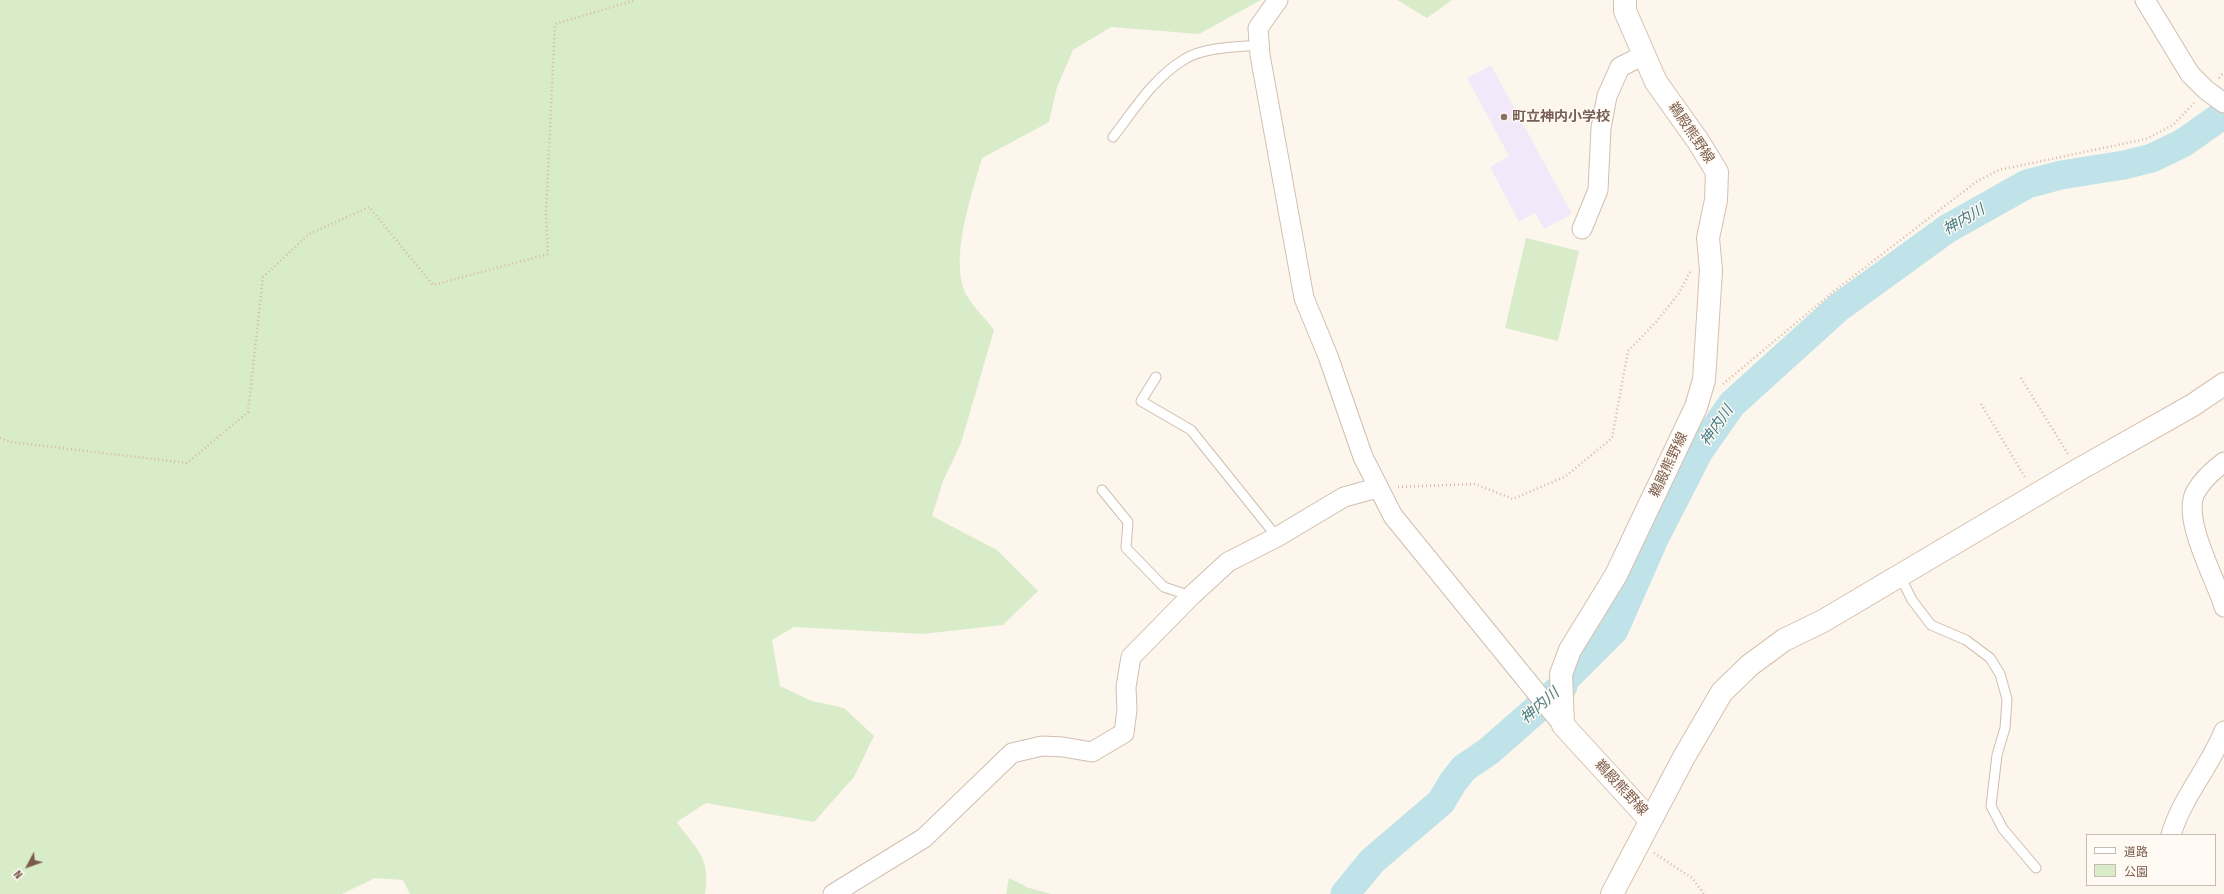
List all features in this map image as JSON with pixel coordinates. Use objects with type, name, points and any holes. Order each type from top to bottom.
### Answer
[{"type":"main road","name":"鵜殿熊野線","points":[[1612,894],[1650,820],[1563,725],[1561,674],[1570,650],[1616,575],[1696,407],[1704,380],[1711,270],[1708,238],[1716,200],[1717,172],[1656,82],[1625,11],[1625,0]]},
{"type":"main road","points":[[1650,820],[1722,692],[1750,665],[1784,640],[1823,621],[2078,470],[2223,387]]},
{"type":"street","points":[[1278,0],[1258,28],[1259,45],[1284,194],[1304,298],[1328,356],[1363,457],[1377,488],[1393,516],[1563,725]]},
{"type":"street","points":[[2145,0],[2190,74],[2206,90],[2224,103]]},
{"type":"street","points":[[1582,229],[1598,190],[1601,128],[1607,96],[1620,67],[1644,55]]},
{"type":"street","points":[[2224,462],[2205,477],[2195,494],[2192,518],[2224,607]]},
{"type":"street","points":[[833,894],[924,838],[1012,753],[1042,746],[1064,747],[1092,752],[1124,733],[1127,710],[1126,687],[1131,657],[1191,596],[1228,562],[1277,537],[1344,497],[1377,488]]},
{"type":"street","points":[[2171,834],[2176,818],[2203,773],[2224,730]]},
{"type":"lane","points":[[1113,137],[1164,74],[1185,58],[1212,50],[1259,45]]},
{"type":"lane","points":[[1156,377],[1141,401],[1191,430],[1277,537]]},
{"type":"lane","points":[[1102,490],[1128,522],[1126,548],[1164,587],[1191,596]]},
{"type":"lane","points":[[1899,575],[1912,600],[1931,625],[1966,640],[1990,658],[2000,674],[2007,699],[2005,728],[1997,755],[1991,806],[2003,829],[2036,868]]},
{"type":"path","points":[[0,438],[19,442],[187,463],[248,412],[263,277],[309,234],[369,207],[433,284],[548,254],[546,214],[555,24],[636,0]]},
{"type":"path","points":[[1720,387],[1833,292],[1976,182],[1999,170],[2146,139],[2173,125],[2206,90]]},
{"type":"path","points":[[1377,488],[1475,484],[1513,499],[1566,476],[1612,438],[1628,351],[1656,322],[1679,293],[1694,265]]},
{"type":"path","points":[[2021,378],[2078,470]]},
{"type":"path","points":[[1981,404],[2036,495]]},
{"type":"path","points":[[1638,843],[1692,878],[1704,894]]},
{"type":"shaded area","name":"町立神内小学校","points":[[1491,65],[1572,214],[1544,229],[1535,213],[1519,222],[1490,167],[1509,156],[1467,78]]},
{"type":"green space","points":[[0,0],[1261,0],[1199,34],[1111,27],[1073,50],[1057,87],[1049,122],[982,158],[964,227],[960,264],[962,281],[967,296],[994,330],[961,443],[943,481],[932,516],[997,550],[1038,591],[1003,625],[923,634],[794,627],[772,640],[780,686],[812,701],[844,708],[874,736],[854,777],[814,822],[706,803],[677,822],[696,847],[704,862],[706,871],[705,894],[410,894],[403,880],[375,878],[342,894],[0,894]]},
{"type":"green space","points":[[1397,0],[1452,0],[1427,18]]},
{"type":"green space","points":[[1526,238],[1579,251],[1558,341],[1505,328]]},
{"type":"green space","points":[[1009,878],[1029,888],[1052,894],[1006,894]]},
{"type":"waterway","name":"神内川","points":[[1345,894],[1372,861],[1441,802],[1453,782],[1464,768],[1489,751],[1563,686],[1564,680],[1614,630],[1654,539],[1699,451],[1732,404],[1838,308],[1947,229],[2027,184],[2061,175],[2124,165],[2152,158],[2183,143],[2224,114]]},
{"type":"place","name":"町立神内小学校","points":[[1504,117]]}]
